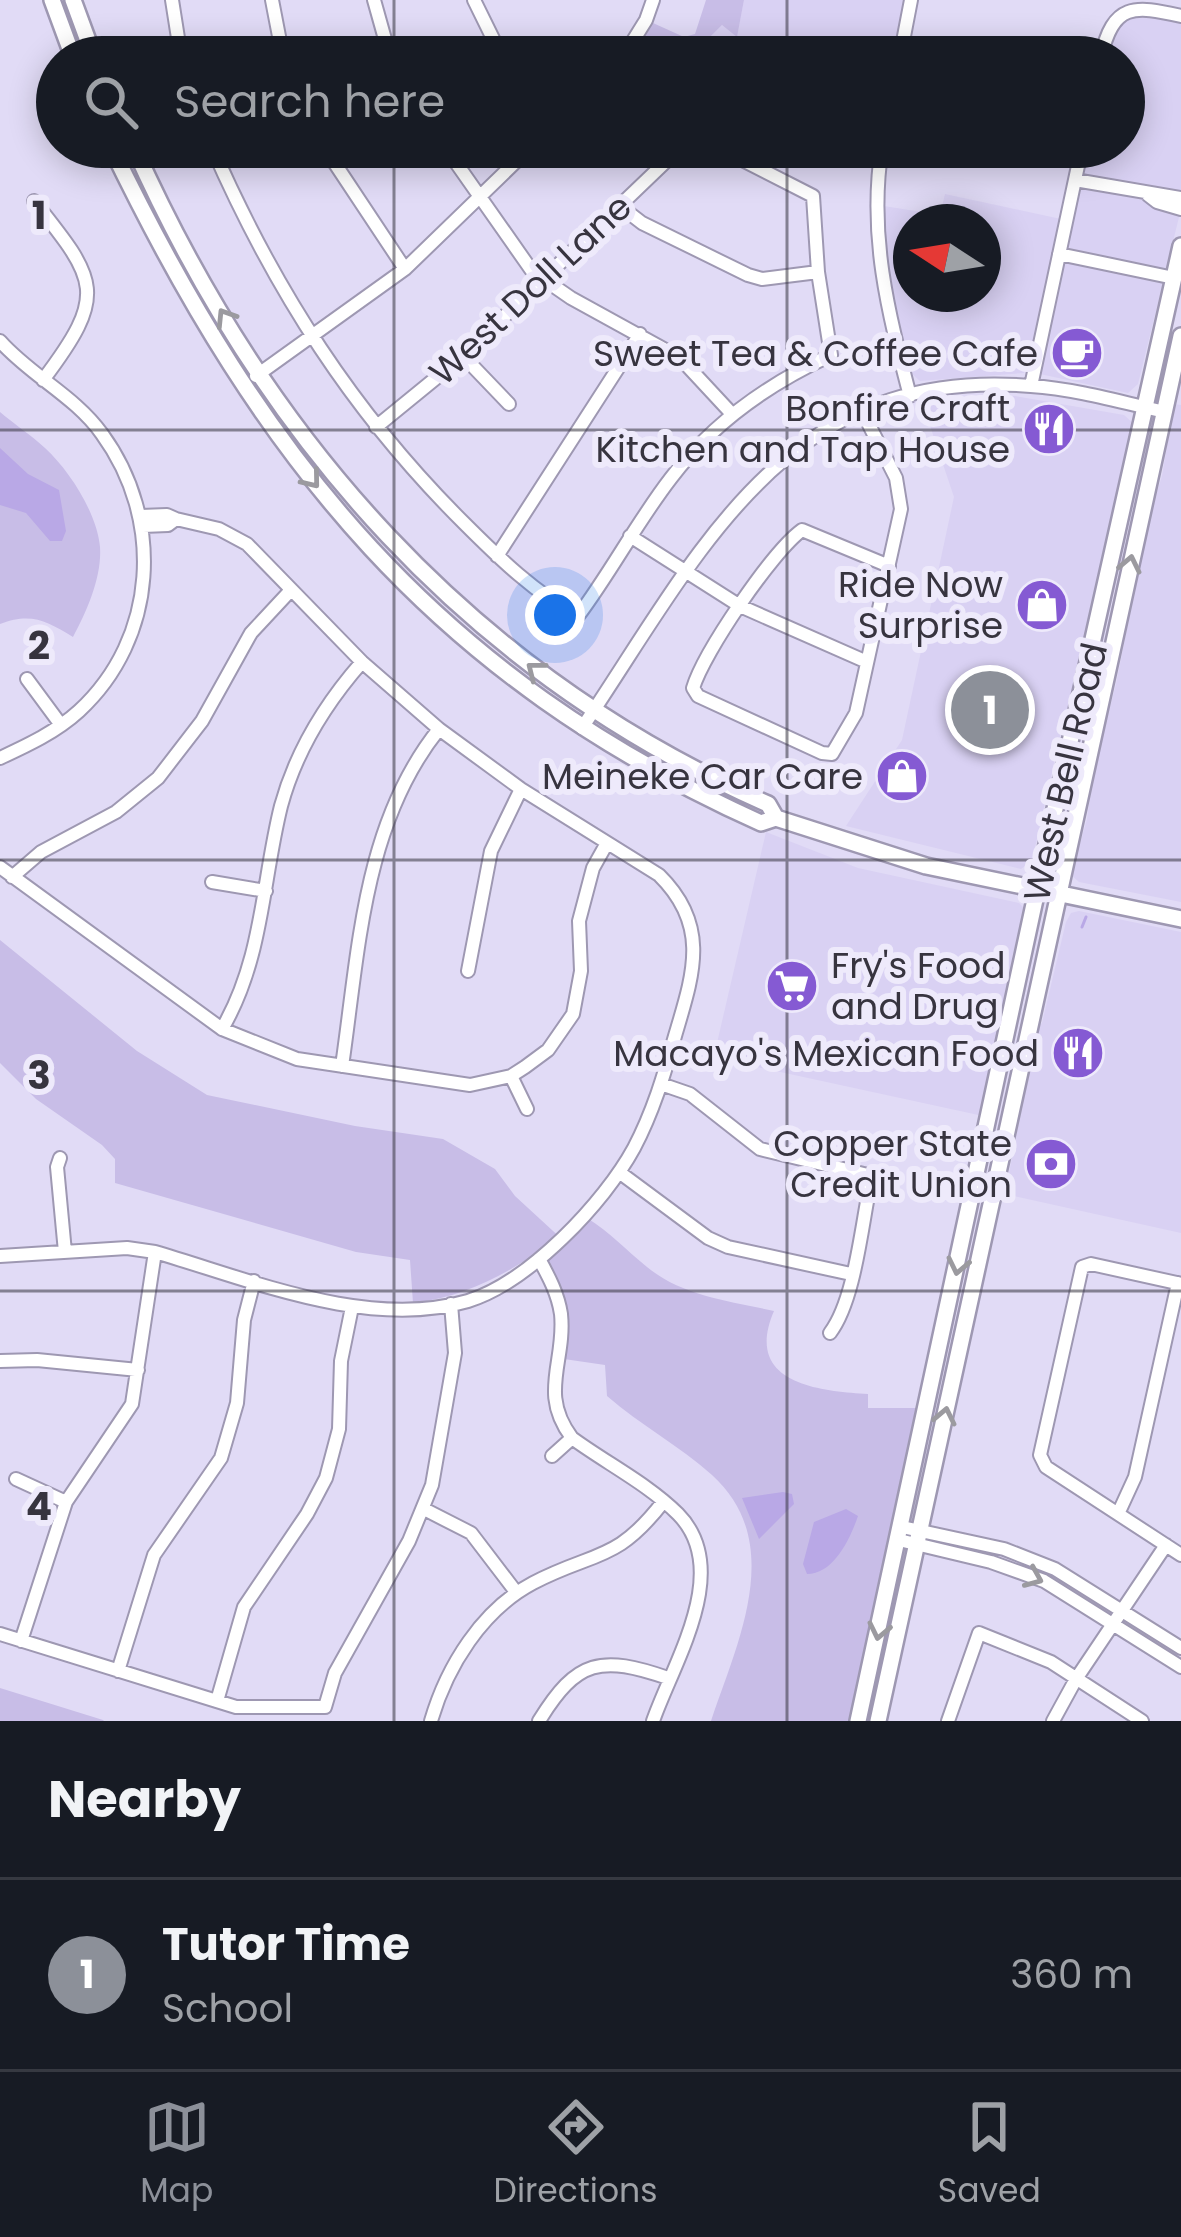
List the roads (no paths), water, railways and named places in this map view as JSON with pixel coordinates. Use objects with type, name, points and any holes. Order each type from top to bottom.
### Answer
[{"type":"main road","points":[[52,0],[66,36]]},
{"type":"main road","points":[[73,0],[86,36]]},
{"type":"main road","points":[[121,168],[158,243],[244,386],[308,477],[368,547],[447,626],[582,728],[664,778],[761,823],[776,818],[913,863],[1181,919]]},
{"type":"main road","points":[[144,168],[190,261],[290,419],[351,497],[410,561],[466,616],[593,711],[689,767],[768,804],[776,818]]},
{"type":"main road","name":"West Bell Road","points":[[859,1721],[1181,246]]},
{"type":"main road","name":"West Bell Road","points":[[878,1721],[1181,337]]},
{"type":"main road","points":[[1102,604],[1108,616],[1103,650],[1110,662]]},
{"type":"main road","points":[[1090,663],[1098,670],[1093,696],[1098,714]]},
{"type":"main road","points":[[992,1110],[1011,1115]]},
{"type":"street","points":[[172,0],[178,36]]},
{"type":"street","points":[[272,0],[278,36]]},
{"type":"street","points":[[374,0],[384,36]]},
{"type":"street","points":[[474,0],[492,36]]},
{"type":"street","points":[[636,36],[653,0]]},
{"type":"street","points":[[905,36],[911,0]]},
{"type":"street","points":[[1107,36],[1125,13],[1141,8],[1181,16]]},
{"type":"street","points":[[222,168],[258,246],[312,337],[406,466],[497,556],[578,616],[673,475],[732,414],[800,369],[831,355],[813,196],[758,168]]},
{"type":"street","points":[[338,168],[405,269]]},
{"type":"street","points":[[459,168],[510,243],[543,280],[680,358],[732,414]]},
{"type":"street","points":[[244,386],[405,269],[509,168]]},
{"type":"street","name":"West Doll Lane","points":[[376,427],[463,356],[659,168]]},
{"type":"street","points":[[880,168],[878,250],[888,315],[910,396]]},
{"type":"street","points":[[1031,386],[1078,168]]},
{"type":"street","points":[[1075,180],[1181,198]]},
{"type":"street","points":[[1148,195],[1181,209]]},
{"type":"street","points":[[34,201],[82,264],[88,283],[81,325],[44,380]]},
{"type":"street","points":[[620,206],[642,223],[748,275],[762,279],[818,272]]},
{"type":"street","points":[[1059,254],[1174,278]]},
{"type":"street","points":[[497,556],[640,334]]},
{"type":"street","points":[[0,341],[100,430],[129,478],[142,521],[146,571],[132,632],[95,694],[61,725],[0,758]]},
{"type":"street","points":[[463,356],[508,404]]},
{"type":"street","points":[[582,728],[738,500],[798,447],[862,411],[910,396],[976,385],[1055,388],[1165,412]]},
{"type":"street","points":[[862,411],[901,494],[889,566],[856,713],[840,746],[832,754],[698,696],[693,688],[740,606],[802,530],[889,566]]},
{"type":"street","points":[[0,1256],[127,1248],[352,1307],[393,1311],[470,1300],[539,1259],[619,1172],[651,1112],[692,978],[692,930],[673,888],[659,875],[521,789],[439,728],[362,662],[261,557],[233,536],[176,519],[168,525],[142,521]]},
{"type":"street","points":[[630,536],[740,606],[868,662]]},
{"type":"street","points":[[291,590],[251,633],[202,722],[158,778],[116,812],[6,872],[223,1029],[297,1059],[470,1084],[511,1076],[548,1050],[573,1014],[581,971],[579,921],[593,868],[607,843]]},
{"type":"street","points":[[223,1029],[252,960],[282,804],[299,757],[325,708],[362,662]]},
{"type":"street","points":[[27,679],[61,725]]},
{"type":"street","points":[[342,1066],[374,857],[398,792],[439,728]]},
{"type":"street","points":[[468,971],[491,851],[521,789]]},
{"type":"street","points":[[212,882],[266,892]]},
{"type":"street","points":[[511,1076],[527,1109]]},
{"type":"street","points":[[661,1084],[690,1094],[760,1149],[872,1176],[851,1274],[838,1322],[830,1333]]},
{"type":"street","points":[[60,1158],[65,1252]]},
{"type":"street","points":[[619,1172],[708,1238],[851,1274]]},
{"type":"street","points":[[21,1641],[66,1502],[132,1404],[155,1252]]},
{"type":"street","points":[[539,1259],[560,1308],[556,1410],[572,1438],[664,1502],[692,1533],[700,1553],[701,1582],[653,1721]]},
{"type":"street","points":[[1118,1514],[1135,1478],[1180,1283],[1091,1264],[1079,1274],[1040,1460],[1118,1514],[1181,1556]]},
{"type":"street","points":[[1065,1269],[1079,1274]]},
{"type":"street","points":[[118,1672],[154,1555],[221,1458],[237,1403],[244,1320],[254,1281]]},
{"type":"street","points":[[0,1634],[217,1701],[251,1708],[325,1707],[335,1673],[424,1509],[439,1454],[455,1353],[451,1304]]},
{"type":"street","points":[[217,1701],[244,1606],[326,1478],[338,1429],[341,1360],[352,1307]]},
{"type":"street","points":[[0,1361],[138,1370]]},
{"type":"street","points":[[552,1456],[572,1438]]},
{"type":"street","points":[[16,1479],[66,1502]]},
{"type":"street","points":[[431,1721],[451,1673],[489,1616],[516,1592],[607,1555],[632,1538],[664,1502]]},
{"type":"street","points":[[424,1509],[471,1533],[516,1592]]},
{"type":"street","points":[[900,1533],[1031,1576],[1069,1594],[1181,1666]]},
{"type":"street","points":[[918,1538],[1018,1553],[1084,1583],[1181,1648]]},
{"type":"street","points":[[1053,1721],[1166,1545]]},
{"type":"street","points":[[948,1721],[979,1633],[1051,1662],[1142,1721]]},
{"type":"street","points":[[539,1721],[563,1683],[599,1663],[622,1664],[668,1678]]},
{"type":"waterway","points":[[1082,927],[1086,917]]},
{"type":"place","name":"Sweet Tea & Coffee Cafe","points":[[1077,353]]},
{"type":"place","name":"Bonfire Craft Kitchen and Tap House","points":[[1049,429]]},
{"type":"place","name":"Ride Now Surprise","points":[[1042,605]]},
{"type":"place","name":"Tutor Time","points":[[990,710]]},
{"type":"place","name":"Meineke Car Care","points":[[902,776]]},
{"type":"place","name":"Fry's Food and Drug","points":[[792,986]]},
{"type":"place","name":"Macayo's Mexican Food","points":[[1078,1053]]},
{"type":"place","name":"Copper State Credit Union","points":[[1051,1164]]}]
